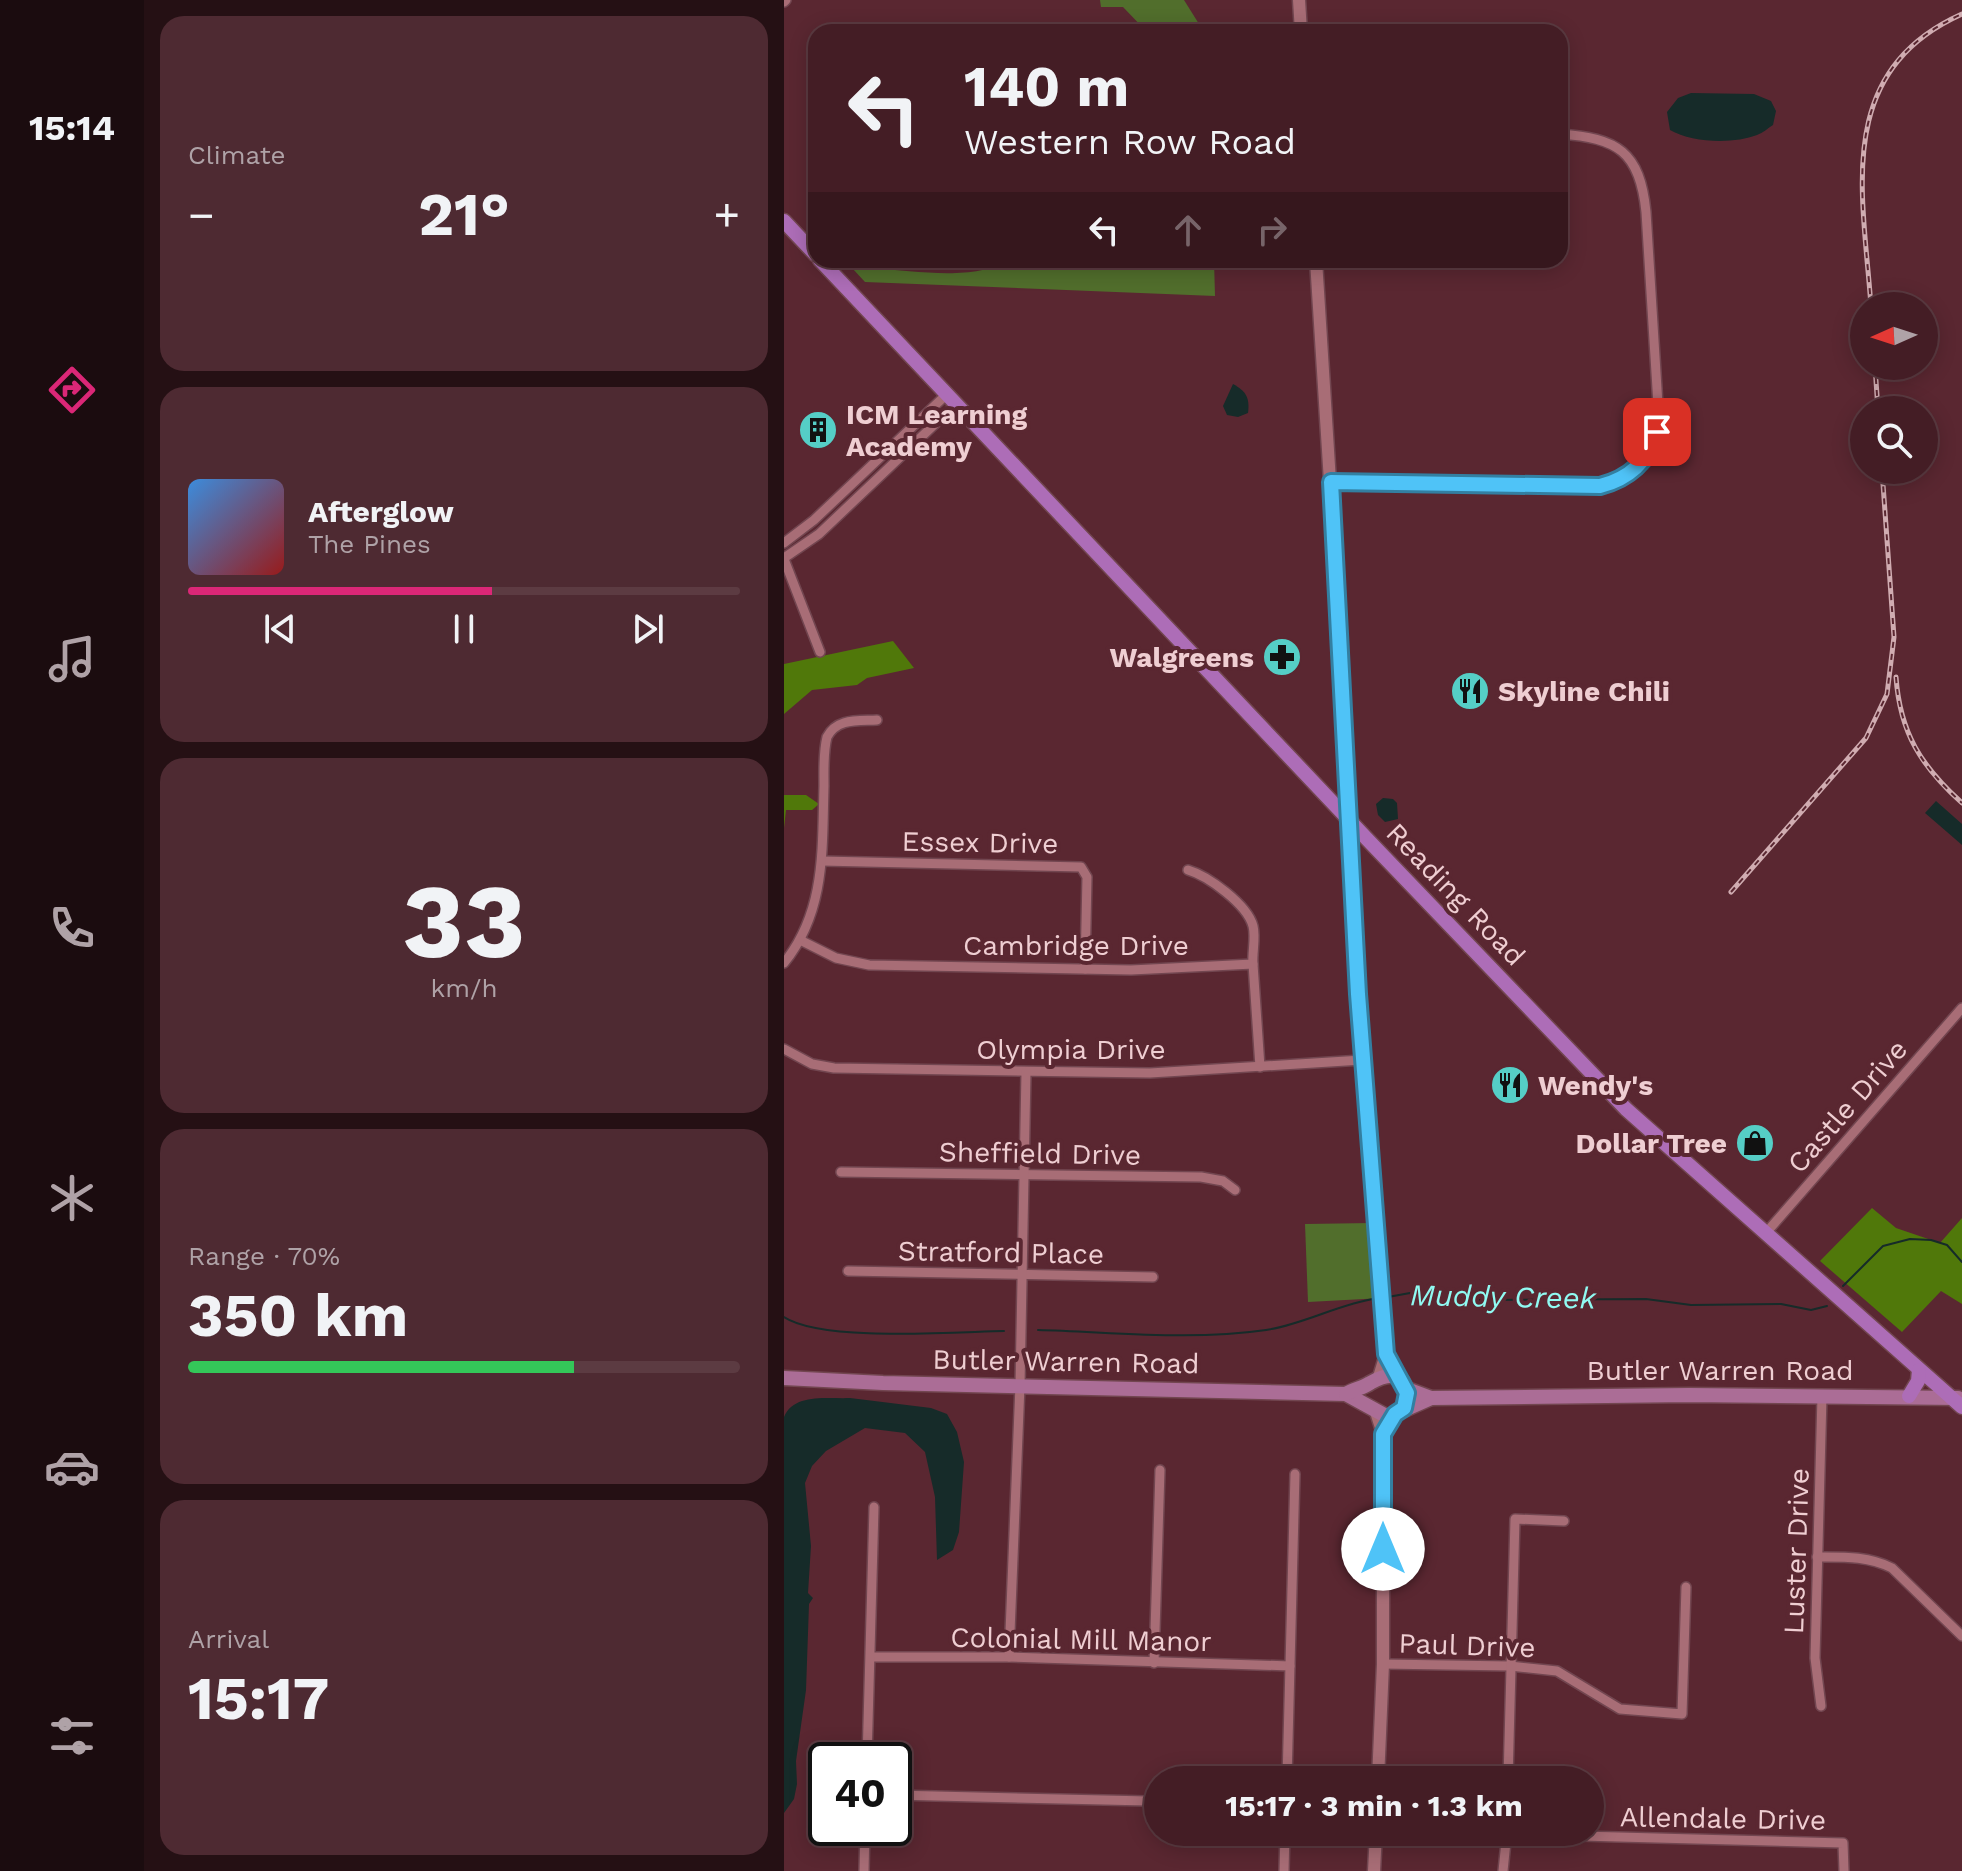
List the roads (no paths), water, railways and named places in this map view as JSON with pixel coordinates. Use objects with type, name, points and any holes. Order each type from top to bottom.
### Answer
[{"type":"main road","points":[[784,221],[808,246]]},
{"type":"main road","name":"Reading Road","points":[[828,268],[1626,1109],[1919,1370],[1958,1401]]},
{"type":"main road","points":[[1909,1396],[1918,1381],[1919,1370]]},
{"type":"main road","name":"Butler Warren Road","points":[[784,1378],[1346,1394],[1375,1380],[1402,1383],[1431,1398]]},
{"type":"main road","points":[[1373,1409],[1368,1396],[1375,1380]]},
{"type":"main road","points":[[1400,1411],[1402,1383]]},
{"type":"main road","name":"Butler Warren Road","points":[[1346,1394],[1386,1416],[1431,1398],[1909,1396],[1958,1401]]},
{"type":"street","points":[[1299,0],[1300,24]]},
{"type":"street","points":[[1331,482],[1600,486],[1630,473],[1646,457],[1654,443],[1659,421],[1642,184],[1630,160],[1608,142],[1568,135]]},
{"type":"street","points":[[1317,268],[1362,1060],[1386,1354],[1402,1383]]},
{"type":"street","points":[[784,543],[952,399]]},
{"type":"street","points":[[820,652],[784,558],[819,534],[952,399]]},
{"type":"street","points":[[784,963],[813,913],[822,861],[827,737],[837,724],[877,720]]},
{"type":"street","name":"Essex Drive","points":[[822,861],[1081,867],[1087,877],[1085,969]]},
{"type":"street","points":[[1188,870],[1208,877],[1248,916],[1254,932],[1253,964],[1260,1067]]},
{"type":"street","name":"Cambridge Drive","points":[[800,940],[836,958],[858,964],[1085,969],[1171,969],[1253,964]]},
{"type":"street","name":"Castle Drive","points":[[1765,1234],[1962,1008]]},
{"type":"street","name":"Olympia Drive","points":[[784,1049],[812,1064],[834,1068],[1026,1072],[1150,1073],[1362,1060]]},
{"type":"street","points":[[1009,1657],[1020,1385],[1026,1072]]},
{"type":"street","name":"Sheffield Drive","points":[[841,1172],[1201,1177],[1223,1181],[1235,1190]]},
{"type":"street","name":"Stratford Place","points":[[848,1271],[1153,1277]]},
{"type":"street","points":[[1375,1380],[1386,1354]]},
{"type":"street","name":"Luster Drive","points":[[1821,1706],[1815,1658],[1822,1396]]},
{"type":"street","points":[[1373,1409],[1383,1434],[1383,1664],[1379,1766]]},
{"type":"street","points":[[1383,1434],[1400,1411]]},
{"type":"street","points":[[1154,1663],[1160,1470]]},
{"type":"street","points":[[1287,1766],[1295,1474]]},
{"type":"street","points":[[868,1742],[874,1507]]},
{"type":"street","points":[[1508,1766],[1515,1519],[1564,1521]]},
{"type":"street","points":[[1817,1557],[1859,1557],[1892,1568],[1962,1636]]},
{"type":"street","name":"Paul Drive","points":[[1383,1664],[1510,1666],[1557,1671],[1620,1709],[1682,1714],[1686,1587]]},
{"type":"street","name":"Colonial Mill Manor","points":[[871,1657],[1009,1657],[1290,1666]]},
{"type":"street","points":[[912,1795],[1144,1801]]},
{"type":"street","name":"Allendale Drive","points":[[1604,1836],[1843,1843],[1844,1871]]},
{"type":"street","points":[[864,1871],[865,1846]]},
{"type":"street","points":[[1284,1871],[1285,1846]]},
{"type":"street","points":[[1374,1871],[1375,1846]]},
{"type":"street","points":[[1503,1871],[1506,1846]]},
{"type":"water","points":[[1691,93],[1754,94],[1771,101],[1776,111],[1773,125],[1759,134],[1737,140],[1701,140],[1679,134],[1670,130],[1667,112],[1678,98]]},
{"type":"water","points":[[1233,384],[1248,399],[1248,413],[1238,417],[1227,415],[1223,406]]},
{"type":"water","points":[[1383,798],[1393,799],[1397,803],[1398,819],[1385,822],[1378,815],[1376,804]]},
{"type":"water","points":[[1936,801],[1962,824],[1962,845],[1925,813]]},
{"type":"water","points":[[850,1398],[931,1408],[947,1414],[957,1432],[964,1462],[959,1532],[953,1550],[937,1560],[935,1497],[925,1452],[905,1433],[865,1428],[826,1451],[812,1466],[805,1483],[811,1546],[808,1593],[813,1598],[809,1604],[806,1690],[796,1761],[797,1784],[794,1799],[784,1813],[784,1417],[789,1409],[803,1401]]},
{"type":"waterway","name":"Muddy Creek","points":[[1843,1286],[1883,1246],[1910,1239],[1947,1245],[1962,1262]]},
{"type":"waterway","name":"Muddy Creek","points":[[1388,1297],[1410,1293],[1432,1297],[1450,1293],[1475,1300],[1646,1299],[1691,1305],[1781,1304],[1811,1310],[1827,1306]]},
{"type":"waterway","name":"Muddy Creek","points":[[1038,1330],[1181,1335],[1238,1333],[1280,1327],[1378,1298]]},
{"type":"waterway","name":"Muddy Creek","points":[[784,1317],[802,1325],[857,1333],[1004,1331]]},
{"type":"railway","points":[[1870,292],[1862,179],[1865,139],[1874,102],[1892,68],[1921,39],[1962,14]]},
{"type":"railway","points":[[1876,380],[1877,396]]},
{"type":"railway","points":[[1731,892],[1866,738],[1887,694],[1894,637],[1883,484]]},
{"type":"railway","points":[[1896,677],[1902,715],[1915,747],[1935,776],[1962,803]]},
{"type":"place","name":"ICM Learning Academy","points":[[818,430]]},
{"type":"place","name":"Walgreens","points":[[1282,657]]},
{"type":"place","name":"Skyline Chili","points":[[1470,691]]},
{"type":"place","name":"Wendy's","points":[[1510,1085]]},
{"type":"place","name":"Dollar Tree","points":[[1755,1143]]}]
